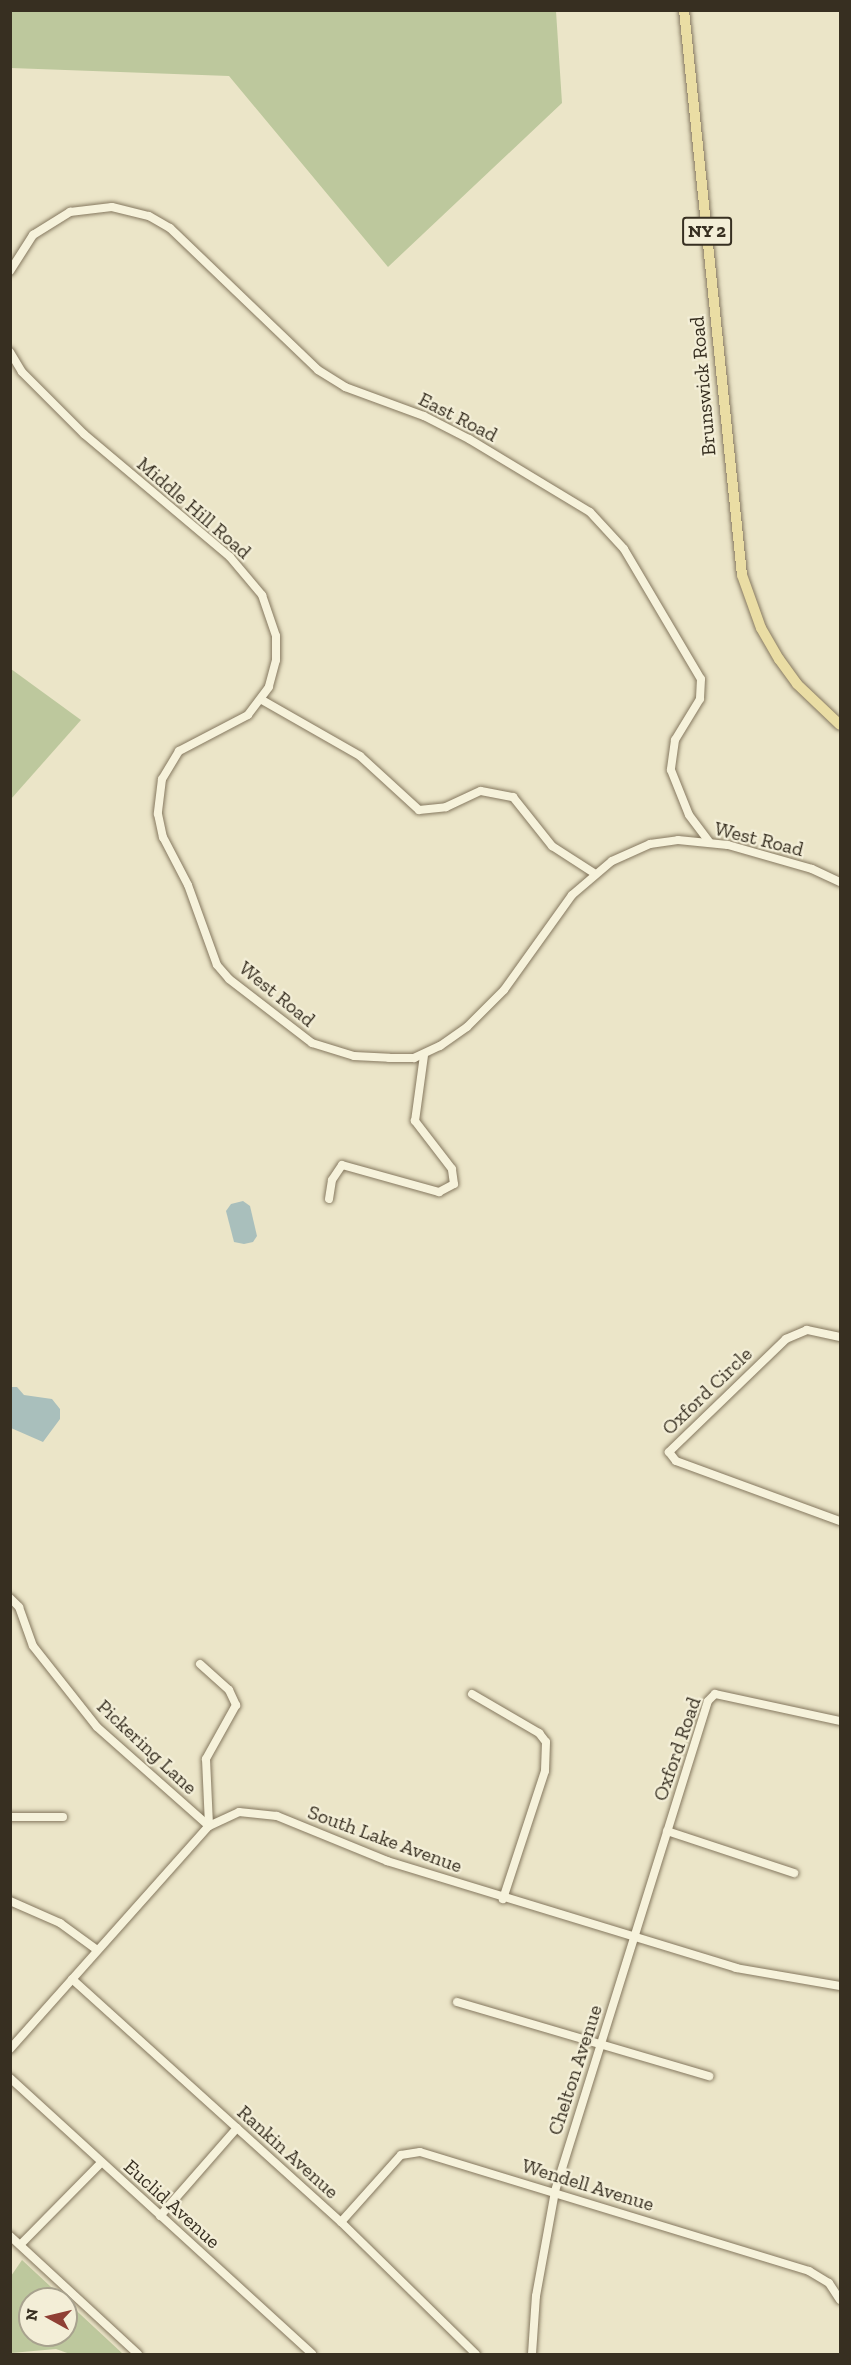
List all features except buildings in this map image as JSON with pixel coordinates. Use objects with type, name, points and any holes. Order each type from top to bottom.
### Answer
[{"type":"main road","name":"Brunswick Road","points":[[684,10],[742,575],[761,628],[779,659],[797,684],[840,725]]},
{"type":"street","name":"East Road","points":[[10,271],[33,235],[70,212],[112,207],[149,216],[170,228],[318,370],[345,387],[424,416],[469,439],[590,512],[624,549],[700,679],[700,699],[675,740],[671,771],[688,815],[709,842]]},
{"type":"street","name":"Middle Hill Road","points":[[10,352],[18,365],[84,434],[230,557],[255,585],[276,636],[274,673],[262,700]]},
{"type":"street","name":"West Road","points":[[262,700],[233,725],[185,745],[167,768],[160,787],[161,830],[191,892],[210,950],[229,979],[312,1043],[354,1056],[424,1055],[487,1008],[572,895],[594,873],[650,844],[709,842],[792,863],[840,882]]},
{"type":"street","points":[[262,700],[360,756],[419,810],[446,807],[481,791],[513,797],[552,846],[594,873]]},
{"type":"street","points":[[329,1199],[332,1180],[342,1165],[439,1192],[454,1184],[453,1169],[415,1120],[424,1055]]},
{"type":"street","name":"Oxford Circle","points":[[840,1337],[807,1330],[786,1339],[669,1452],[676,1461],[840,1521]]},
{"type":"street","name":"Pickering Lane","points":[[10,1598],[19,1607],[33,1646],[90,1720],[122,1753],[209,1826]]},
{"type":"street","points":[[200,1664],[236,1699],[233,1714],[206,1759],[209,1826]]},
{"type":"street","points":[[472,1694],[539,1733],[546,1742],[545,1771],[503,1899]]},
{"type":"street","name":"Oxford Road","points":[[634,1938],[711,1695],[840,1721]]},
{"type":"street","name":"South Lake Avenue","points":[[10,2049],[209,1826],[239,1812],[277,1816],[387,1861],[503,1899],[736,1968],[840,1986]]},
{"type":"street","points":[[10,1818],[63,1817]]},
{"type":"street","points":[[667,1831],[794,1873]]},
{"type":"street","points":[[10,1901],[60,1923],[97,1950]]},
{"type":"street","name":"Chelton Avenue","points":[[532,2355],[536,2296],[555,2191],[634,1938]]},
{"type":"street","name":"Rankin Avenue","points":[[72,1978],[341,2222],[476,2355]]},
{"type":"street","points":[[457,2002],[600,2046],[709,2076]]},
{"type":"street","name":"Euclid Avenue","points":[[10,2078],[312,2355]]},
{"type":"street","points":[[160,2216],[237,2128]]},
{"type":"street","name":"Wendell Avenue","points":[[341,2222],[389,2166],[406,2152],[420,2152],[555,2191],[809,2271],[829,2283],[840,2300]]},
{"type":"street","points":[[20,2245],[101,2163]]},
{"type":"street","points":[[10,2236],[138,2355]]},
{"type":"green space","points":[[11,10],[556,11],[562,103],[388,267],[229,76],[11,68]]},
{"type":"green space","points":[[11,669],[81,720],[11,799]]},
{"type":"green space","points":[[22,2260],[51,2287],[18,2287],[18,2347],[78,2347],[78,2312],[123,2354],[70,2354],[56,2349],[11,2353],[11,2276]]},
{"type":"water","points":[[243,1201],[250,1206],[257,1236],[253,1242],[244,1244],[234,1242],[226,1211],[231,1204]]},
{"type":"water","points":[[11,1387],[17,1387],[24,1395],[52,1399],[60,1409],[60,1419],[43,1442],[11,1428]]}]
